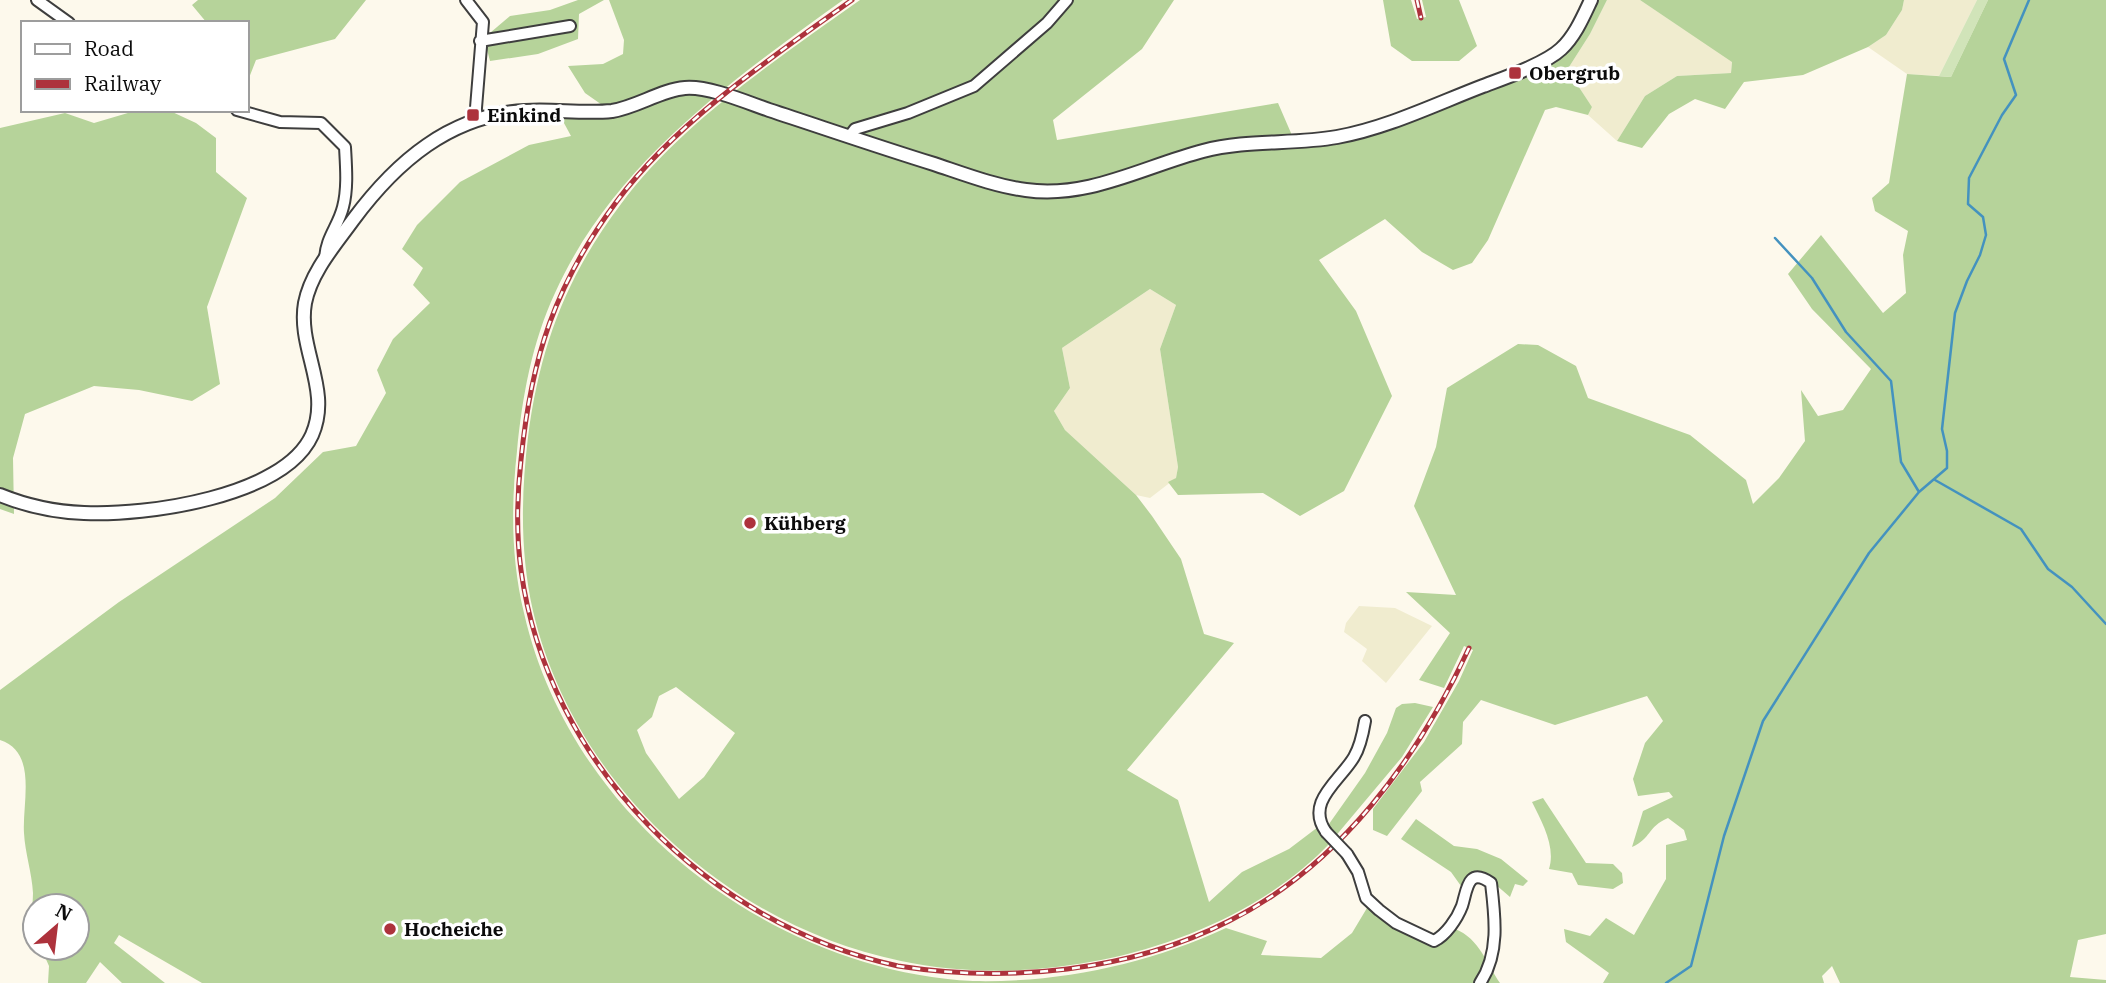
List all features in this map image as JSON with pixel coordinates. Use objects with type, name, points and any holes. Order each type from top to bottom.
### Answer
[{"type":"street","points":[[37,0],[66,21]]},
{"type":"street","points":[[466,0],[483,22],[475,120]]},
{"type":"street","points":[[849,137],[855,129],[908,113],[974,86],[1047,23],[1067,0]]},
{"type":"street","points":[[0,495],[29,505],[65,511],[133,511],[169,506],[246,488],[282,470],[303,451],[316,423],[317,379],[304,317],[310,286],[325,259],[357,214],[402,162],[442,134],[475,120],[526,111],[607,111],[685,88],[724,96],[1007,187],[1029,191],[1081,190],[1205,150],[1242,143],[1338,137],[1433,105],[1515,74],[1559,51],[1578,26],[1591,0]]},
{"type":"street","points":[[480,41],[570,26]]},
{"type":"street","points":[[244,112],[280,122],[321,123],[345,147],[343,208],[326,244],[325,259]]},
{"type":"street","points":[[1366,721],[1358,750],[1320,803],[1319,820],[1326,832],[1347,853],[1358,873],[1366,898],[1396,923],[1434,941],[1444,936],[1461,908],[1471,880],[1477,878],[1492,883],[1494,942],[1489,971],[1480,983]]},
{"type":"shaded area","points":[[1607,0],[1640,0],[1732,61],[1731,73],[1677,76],[1645,96],[1617,141],[1588,115],[1592,107],[1571,75],[1569,67]]},
{"type":"shaded area","points":[[1904,0],[1977,0],[1939,76],[1907,74],[1868,47],[1886,35],[1902,10]]},
{"type":"shaded area","points":[[1150,289],[1176,305],[1160,349],[1178,467],[1176,478],[1150,498],[1136,495],[1065,430],[1054,411],[1070,388],[1062,348]]},
{"type":"shaded area","points":[[1359,606],[1395,608],[1432,626],[1386,683],[1362,661],[1367,649],[1344,632],[1346,623]]},
{"type":"green space","points":[[198,0],[366,0],[335,39],[256,60],[248,80],[248,21],[205,21],[192,5]]},
{"type":"green space","points":[[578,0],[604,0],[579,14],[578,39],[538,54],[490,61],[484,38],[510,16],[550,10]]},
{"type":"green space","points":[[609,0],[843,0],[718,94],[642,165],[609,204],[579,247],[547,312],[529,370],[517,451],[513,532],[524,613],[548,687],[585,755],[632,816],[689,869],[753,913],[823,947],[897,970],[973,981],[1071,975],[1166,952],[1226,928],[1267,941],[1261,955],[1321,958],[1352,933],[1370,903],[1422,935],[1444,935],[1455,929],[1464,933],[1477,945],[1500,983],[202,983],[119,935],[114,943],[165,983],[122,983],[100,962],[86,983],[48,983],[47,962],[91,962],[91,892],[33,892],[24,833],[24,767],[20,755],[12,746],[0,740],[0,690],[119,602],[275,498],[323,452],[356,446],[386,393],[377,370],[393,339],[430,303],[413,285],[423,268],[402,249],[417,225],[460,182],[529,145],[571,136],[558,112],[608,114],[676,97],[674,92],[605,107],[585,93],[568,66],[603,64],[623,54],[624,40]]},
{"type":"green space","points":[[860,0],[1174,0],[1142,49],[1053,120],[1057,140],[1278,103],[1294,140],[1338,137],[1559,51],[1591,0],[1607,0],[1569,67],[1571,75],[1592,107],[1588,115],[1556,107],[1545,110],[1488,240],[1472,263],[1453,270],[1422,252],[1385,219],[1319,260],[1356,311],[1392,396],[1344,491],[1300,516],[1263,493],[1178,495],[1168,482],[1176,478],[1178,467],[1160,349],[1176,305],[1150,289],[1062,348],[1070,388],[1054,411],[1065,430],[1136,495],[1152,516],[1181,559],[1204,634],[1234,643],[1127,770],[1178,800],[1209,902],[1242,872],[1289,849],[1318,827],[1331,842],[1282,885],[1254,903],[1195,932],[1132,953],[1051,968],[1001,971],[951,969],[901,961],[837,943],[776,916],[719,880],[667,838],[621,789],[583,734],[553,674],[533,611],[524,546],[523,502],[528,437],[548,343],[558,314],[585,258],[621,204],[672,146],[733,93]],"holes":[[[676,687],[735,733],[704,777],[679,799],[646,753],[637,730],[652,717],[659,696]]]},
{"type":"green space","points":[[1383,0],[1411,0],[1417,19],[1426,17],[1422,0],[1459,0],[1477,46],[1459,61],[1412,61],[1391,46]]},
{"type":"green space","points":[[1640,0],[1904,0],[1902,10],[1886,35],[1868,47],[1803,75],[1744,82],[1725,109],[1695,99],[1669,114],[1642,148],[1617,141],[1645,96],[1677,76],[1731,73],[1732,62]]},
{"type":"green space","points":[[1977,0],[1988,0],[1951,77],[1939,76]]},
{"type":"green space","points":[[1988,0],[2106,0],[2106,934],[2078,940],[2070,977],[2106,980],[2106,983],[1840,983],[1832,966],[1822,976],[1824,983],[1603,983],[1609,973],[1566,942],[1564,929],[1590,936],[1606,918],[1634,935],[1666,879],[1666,845],[1687,840],[1684,830],[1668,818],[1632,847],[1643,811],[1673,797],[1669,792],[1638,796],[1633,779],[1645,743],[1663,721],[1647,696],[1555,725],[1481,700],[1463,722],[1462,744],[1420,782],[1422,791],[1387,836],[1373,830],[1373,809],[1424,742],[1459,681],[1473,650],[1464,646],[1444,688],[1419,680],[1450,633],[1406,592],[1456,595],[1414,506],[1436,447],[1447,388],[1518,344],[1538,345],[1576,366],[1588,398],[1690,435],[1746,480],[1753,504],[1779,478],[1805,441],[1801,390],[1818,416],[1843,410],[1871,369],[1812,309],[1788,274],[1821,235],[1883,313],[1906,293],[1903,255],[1908,231],[1875,211],[1872,198],[1889,183],[1907,74],[1951,77]]},
{"type":"green space","points":[[131,112],[172,112],[196,123],[216,138],[216,172],[247,198],[207,307],[220,384],[192,401],[139,390],[94,386],[25,414],[13,458],[14,514],[0,509],[0,128],[65,113],[94,123]]},
{"type":"green space","points":[[1415,703],[1433,707],[1402,757],[1334,838],[1328,833],[1329,824],[1365,773],[1387,733],[1396,708],[1402,704]]},
{"type":"green space","points":[[1543,798],[1586,863],[1613,864],[1622,873],[1623,883],[1613,889],[1578,885],[1572,873],[1549,869],[1549,843],[1532,802]]},
{"type":"green space","points":[[1416,819],[1454,846],[1477,849],[1501,859],[1528,881],[1523,886],[1515,884],[1510,897],[1495,884],[1468,878],[1461,886],[1451,872],[1401,839]]},
{"type":"waterway","points":[[1666,983],[1691,966],[1724,836],[1763,721],[1869,553],[1919,492],[1947,468],[1947,451],[1942,429],[1955,313],[1986,235],[1983,217],[1968,204],[1969,178],[2002,115],[2016,95],[2004,59],[2029,0]]},
{"type":"waterway","points":[[1775,238],[1812,278],[1846,332],[1891,381],[1901,462],[1919,492]]},
{"type":"waterway","points":[[1935,480],[2021,529],[2048,569],[2072,587],[2106,624]]},
{"type":"railway","points":[[852,0],[727,92],[667,144],[641,172],[617,201],[577,262],[562,293],[539,355],[525,423],[518,515],[521,570],[537,641],[564,708],[602,769],[648,825],[703,874],[763,914],[829,945],[898,966],[940,971],[1025,973],[1109,962],[1151,952],[1229,921],[1269,898],[1306,871],[1372,805],[1400,768],[1426,729],[1469,648]]},
{"type":"railway","points":[[1417,0],[1421,18]]},
{"type":"place","name":"Obergrub","points":[[1515,73]]},
{"type":"place","name":"Einkind","points":[[473,115]]},
{"type":"place","name":"Kühberg","points":[[750,523]]},
{"type":"place","name":"Hocheiche","points":[[390,929]]}]
